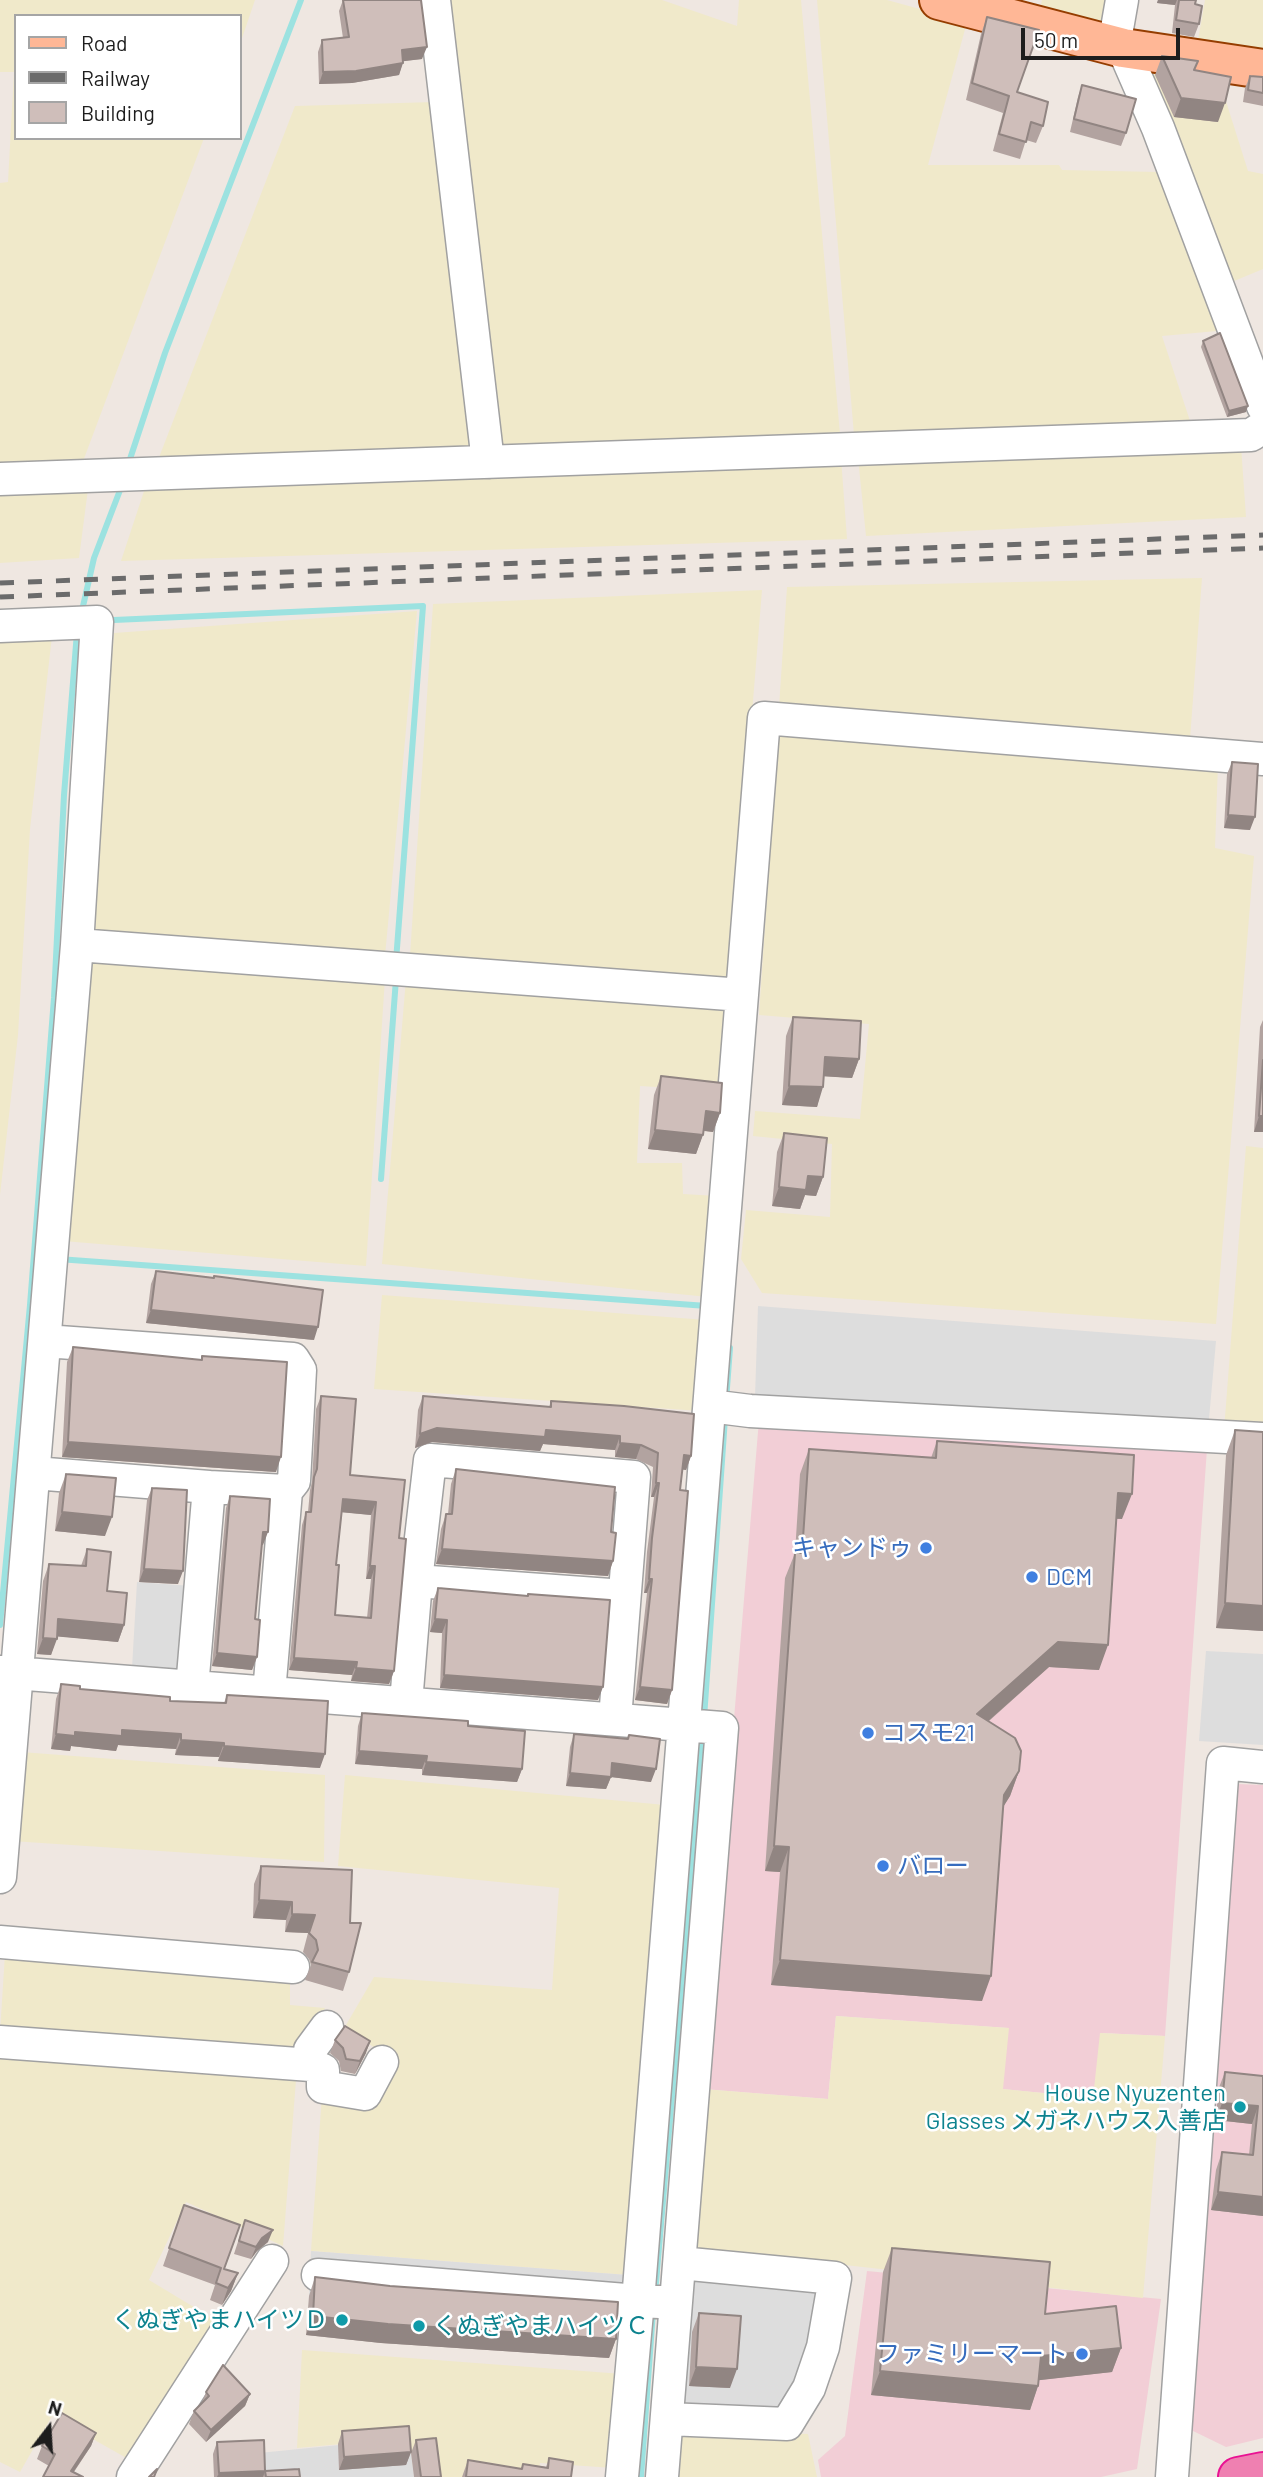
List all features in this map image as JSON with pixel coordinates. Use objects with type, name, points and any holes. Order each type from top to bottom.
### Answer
[{"type":"highway","points":[[1238,2477],[1263,2472]]},
{"type":"main road","points":[[939,0],[1119,47],[1263,69]]},
{"type":"street","points":[[434,0],[488,461]]},
{"type":"street","points":[[1122,0],[1119,47],[1158,128],[1263,406]]},
{"type":"street","points":[[0,479],[1251,435],[1263,427]]},
{"type":"street","points":[[0,626],[97,622],[77,945],[34,1473],[8,1673],[0,1877]]},
{"type":"street","points":[[622,2477],[764,718],[1263,759]]},
{"type":"street","points":[[77,945],[742,995]]},
{"type":"street","points":[[45,1341],[293,1359],[300,1370],[294,1481],[286,1492],[269,1693]]},
{"type":"street","points":[[710,1406],[792,1413],[1263,1439]]},
{"type":"street","points":[[406,1703],[430,1460],[634,1477],[615,1719]]},
{"type":"street","points":[[34,1473],[286,1492]]},
{"type":"street","points":[[192,1688],[209,1487]]},
{"type":"street","points":[[416,1581],[625,1596]]},
{"type":"street","points":[[8,1673],[722,1728],[662,2477]]},
{"type":"street","points":[[1172,2477],[1223,1763],[1263,1767]]},
{"type":"street","points":[[0,1942],[293,1967]]},
{"type":"street","points":[[311,2065],[310,2050],[327,2027]]},
{"type":"street","points":[[0,2042],[311,2065],[323,2070],[323,2087],[365,2094],[382,2062]]},
{"type":"street","points":[[132,2477],[272,2261]]},
{"type":"street","points":[[667,2419],[787,2424],[809,2388],[823,2347],[835,2278],[680,2263]]},
{"type":"street","points":[[318,2275],[677,2303]]},
{"type":"shaded area","points":[[0,0],[255,0],[242,38],[242,14],[14,14],[14,72],[0,72]]},
{"type":"shaded area","points":[[446,0],[662,0],[737,26],[739,0],[801,0],[840,434],[494,453]]},
{"type":"shaded area","points":[[817,0],[887,0],[967,22],[928,165],[1059,165],[1062,170],[1158,172],[1217,331],[1162,336],[1192,427],[854,435]]},
{"type":"shaded area","points":[[1042,0],[1110,0],[1107,21],[1099,27],[1039,13]]},
{"type":"shaded area","points":[[1205,0],[1263,0],[1263,53],[1197,46]]},
{"type":"shaded area","points":[[1147,64],[1218,76],[1248,171],[1263,174],[1263,269],[1227,284]]},
{"type":"shaded area","points":[[14,72],[14,140],[203,140],[82,464],[0,466],[0,183],[8,182]]},
{"type":"shaded area","points":[[435,102],[473,450],[158,460],[295,106]]},
{"type":"shaded area","points":[[1241,446],[1246,517],[866,536],[858,458]]},
{"type":"shaded area","points":[[841,458],[847,539],[121,561],[147,482]]},
{"type":"shaded area","points":[[88,489],[79,558],[0,563],[0,490]]},
{"type":"shaded area","points":[[1202,578],[1190,739],[779,707],[787,587]]},
{"type":"shaded area","points":[[762,590],[730,985],[410,956],[433,604]]},
{"type":"shaded area","points":[[417,611],[385,956],[87,937],[114,633]]},
{"type":"shaded area","points":[[52,636],[30,829],[18,1035],[0,1195],[0,639]]},
{"type":"shaded area","points":[[778,728],[1218,764],[1215,848],[1254,856],[1216,1324],[762,1293],[741,1259],[746,1210],[830,1217],[832,1144],[753,1136],[755,1111],[860,1119],[869,1024],[759,1015]]},
{"type":"shaded area","points":[[84,953],[385,978],[366,1266],[63,1241]]},
{"type":"shaded area","points":[[406,979],[730,1005],[724,1091],[640,1086],[637,1163],[682,1163],[683,1194],[717,1196],[708,1297],[382,1264]]},
{"type":"shaded area","points":[[1246,1146],[1263,1148],[1263,1430],[1224,1430]]},
{"type":"shaded area","points":[[382,1295],[706,1320],[701,1411],[374,1389]]},
{"type":"shaded area","points":[[758,1306],[1216,1341],[1208,1430],[755,1397]]},
{"type":"shaded area","points":[[759,1420],[1207,1449],[1165,2036],[1101,2033],[1094,2098],[1002,2089],[1008,2028],[836,2016],[828,2099],[703,2089]]},
{"type":"shaded area","points":[[137,1582],[192,1586],[187,1672],[132,1668]]},
{"type":"shaded area","points":[[1206,1651],[1263,1654],[1263,1745],[1199,1741]]},
{"type":"shaded area","points":[[21,1752],[325,1775],[324,1862],[12,1841]]},
{"type":"shaded area","points":[[345,1775],[665,1805],[628,2275],[311,2251],[322,2095],[393,2063],[346,2025],[374,1977],[552,1990],[559,1888],[338,1866]]},
{"type":"shaded area","points":[[1237,1784],[1263,1785],[1263,2438],[1226,2447],[1191,2430]]},
{"type":"shaded area","points":[[5,1954],[290,1978],[290,2005],[325,2008],[298,2057],[0,2032]]},
{"type":"shaded area","points":[[836,2016],[1009,2028],[1003,2089],[1093,2098],[1100,2033],[1165,2036],[1143,2298],[691,2248],[703,2089],[828,2099]]},
{"type":"shaded area","points":[[0,2052],[296,2080],[283,2246],[186,2202],[149,2280],[217,2321],[130,2460],[52,2416],[20,2472],[0,2462]]},
{"type":"shaded area","points":[[311,2251],[628,2275],[624,2322],[309,2296]]},
{"type":"shaded area","points":[[690,2255],[843,2272],[804,2417],[680,2411]]},
{"type":"shaded area","points":[[867,2271],[1161,2299],[1137,2469],[1101,2477],[821,2477],[818,2460],[845,2436]]},
{"type":"shaded area","points":[[302,2350],[623,2374],[614,2468],[540,2463],[538,2477],[435,2477],[411,2453],[409,2438],[297,2448]]},
{"type":"shaded area","points":[[678,2429],[808,2434],[817,2477],[675,2477]]},
{"type":"shaded area","points":[[409,2438],[414,2477],[261,2477],[259,2453]]},
{"type":"building","points":[[343,0],[421,0],[427,47],[402,50],[403,63],[356,71],[323,72],[322,40],[349,37]]},
{"type":"building","points":[[1179,0],[1196,0],[1195,4],[1202,6],[1199,24],[1176,20]]},
{"type":"building","points":[[987,17],[1039,30],[1017,92],[1048,102],[1043,126],[1031,122],[1026,142],[999,134],[1009,96],[972,83]]},
{"type":"building","points":[[1162,56],[1198,61],[1194,70],[1231,77],[1225,103],[1181,98]]},
{"type":"building","points":[[1250,76],[1263,77],[1263,93],[1248,90]]},
{"type":"building","points":[[1082,85],[1136,99],[1126,133],[1074,119]]},
{"type":"building","points":[[1220,333],[1248,406],[1229,411],[1203,341]]},
{"type":"building","points":[[1232,762],[1258,764],[1255,817],[1228,815]]},
{"type":"building","points":[[793,1017],[861,1021],[859,1059],[825,1057],[823,1087],[789,1086]]},
{"type":"building","points":[[1263,1060],[1263,1116],[1259,1116]]},
{"type":"building","points":[[661,1076],[722,1083],[720,1113],[706,1111],[703,1135],[655,1130]]},
{"type":"building","points":[[784,1133],[827,1138],[823,1177],[808,1176],[806,1190],[779,1187]]},
{"type":"building","points":[[156,1271],[323,1290],[318,1327],[151,1310]]},
{"type":"building","points":[[73,1347],[202,1360],[202,1356],[287,1362],[281,1457],[68,1442]]},
{"type":"building","points":[[321,1396],[356,1399],[350,1475],[405,1480],[399,1538],[406,1539],[394,1671],[356,1668],[357,1662],[294,1658],[306,1512],[311,1512],[317,1469]],"holes":[[[343,1499],[376,1502],[370,1566],[375,1566],[371,1618],[335,1615],[339,1565],[336,1565]]]},
{"type":"building","points":[[423,1396],[551,1407],[551,1401],[694,1414],[691,1456],[684,1455],[680,1490],[688,1491],[672,1690],[640,1687],[652,1579],[649,1579],[659,1483],[656,1483],[658,1453],[641,1445],[620,1443],[620,1436],[546,1430],[545,1437],[437,1428],[420,1434]]},
{"type":"building","points":[[1235,1430],[1263,1432],[1263,1606],[1225,1603]]},
{"type":"building","name":"コスモ21","points":[[937,1441],[1134,1455],[1132,1494],[1118,1493],[1108,1645],[1058,1642],[977,1714],[1015,1738],[1021,1751],[1019,1771],[1004,1795],[991,1976],[780,1960],[789,1847],[774,1846],[795,1553],[802,1553],[809,1449],[936,1458]]},
{"type":"building","points":[[456,1469],[615,1487],[611,1532],[616,1533],[613,1561],[442,1549],[446,1514],[452,1514]]},
{"type":"building","points":[[66,1474],[116,1478],[112,1517],[62,1512]]},
{"type":"building","points":[[152,1488],[187,1490],[183,1571],[144,1569]]},
{"type":"building","points":[[230,1496],[270,1499],[268,1532],[263,1532],[255,1619],[260,1620],[257,1657],[217,1653]]},
{"type":"building","points":[[87,1549],[111,1552],[107,1591],[127,1593],[124,1625],[58,1619],[57,1639],[43,1638],[49,1564],[86,1566]]},
{"type":"building","points":[[438,1588],[610,1600],[603,1687],[444,1675],[447,1620],[435,1619]]},
{"type":"building","points":[[61,1684],[80,1686],[80,1689],[170,1697],[170,1701],[226,1703],[227,1695],[328,1701],[325,1754],[224,1746],[224,1743],[181,1740],[181,1734],[122,1730],[122,1736],[75,1732],[75,1736],[56,1734]]},
{"type":"building","points":[[362,1713],[468,1721],[468,1726],[525,1731],[522,1769],[426,1762],[427,1756],[359,1751]]},
{"type":"building","points":[[574,1734],[628,1739],[629,1735],[660,1739],[656,1769],[612,1763],[611,1777],[570,1773]]},
{"type":"building","points":[[261,1866],[352,1870],[350,1923],[361,1923],[349,1972],[312,1962],[318,1950],[316,1940],[309,1933],[315,1915],[292,1914],[292,1902],[259,1900]]},
{"type":"building","points":[[345,2026],[370,2041],[360,2061],[346,2059],[343,2048],[335,2040]]},
{"type":"building","points":[[1225,2072],[1263,2076],[1263,2197],[1218,2192],[1222,2152],[1253,2155],[1258,2106],[1222,2103]]},
{"type":"building","points":[[184,2205],[240,2225],[224,2269],[238,2273],[228,2288],[216,2283],[221,2268],[169,2248]]},
{"type":"building","points":[[245,2220],[273,2230],[262,2238],[256,2247],[239,2241]]},
{"type":"building","points":[[892,2248],[1050,2262],[1045,2314],[1116,2306],[1121,2348],[1041,2356],[1038,2386],[880,2371]]},
{"type":"building","points":[[315,2277],[390,2286],[618,2302],[616,2339],[388,2324],[313,2316]]},
{"type":"building","points":[[699,2313],[741,2316],[737,2369],[696,2367]]},
{"type":"building","points":[[223,2365],[250,2394],[211,2430],[194,2411],[209,2396],[206,2392]]},
{"type":"building","points":[[62,2413],[96,2433],[71,2471],[83,2477],[43,2477],[55,2454],[42,2446]]},
{"type":"building","points":[[409,2426],[411,2452],[344,2457],[342,2431]]},
{"type":"building","points":[[436,2438],[441,2477],[421,2477],[416,2440]]},
{"type":"building","points":[[264,2440],[265,2471],[219,2473],[217,2442]]},
{"type":"building","points":[[549,2458],[573,2462],[571,2477],[466,2477],[468,2460],[522,2469],[523,2464],[548,2468]]},
{"type":"building","points":[[299,2469],[300,2477],[266,2477],[265,2471]]},
{"type":"waterway","points":[[128,465],[165,353],[301,0]]},
{"type":"waterway","points":[[81,615],[94,558],[122,485]]},
{"type":"waterway","points":[[114,620],[423,606],[396,961]]},
{"type":"waterway","points":[[0,1625],[30,1305],[54,998],[64,795],[77,632]]},
{"type":"waterway","points":[[381,1179],[396,979]]},
{"type":"waterway","points":[[58,1259],[707,1306]]},
{"type":"waterway","points":[[726,1401],[730,1348]]},
{"type":"waterway","points":[[704,1718],[725,1418]]},
{"type":"waterway","points":[[655,2294],[703,1736]]},
{"type":"waterway","points":[[641,2477],[653,2311]]},
{"type":"railway","points":[[0,583],[1263,535]]},
{"type":"railway","points":[[0,597],[1263,548]]},
{"type":"place","name":"キャンドゥ","points":[[926,1548]]},
{"type":"place","name":"DCM","points":[[1032,1577]]},
{"type":"place","name":"コスモ21","points":[[868,1733]]},
{"type":"place","name":"バロー","points":[[883,1866]]},
{"type":"place","name":"House Nyuzenten Glasses メガネハウス入善店","points":[[1240,2107]]},
{"type":"place","name":"くぬぎやまハイツＤ","points":[[342,2320]]},
{"type":"place","name":"くぬぎやまハイツＣ","points":[[419,2326]]},
{"type":"place","name":"ファミリーマート","points":[[1082,2354]]}]
